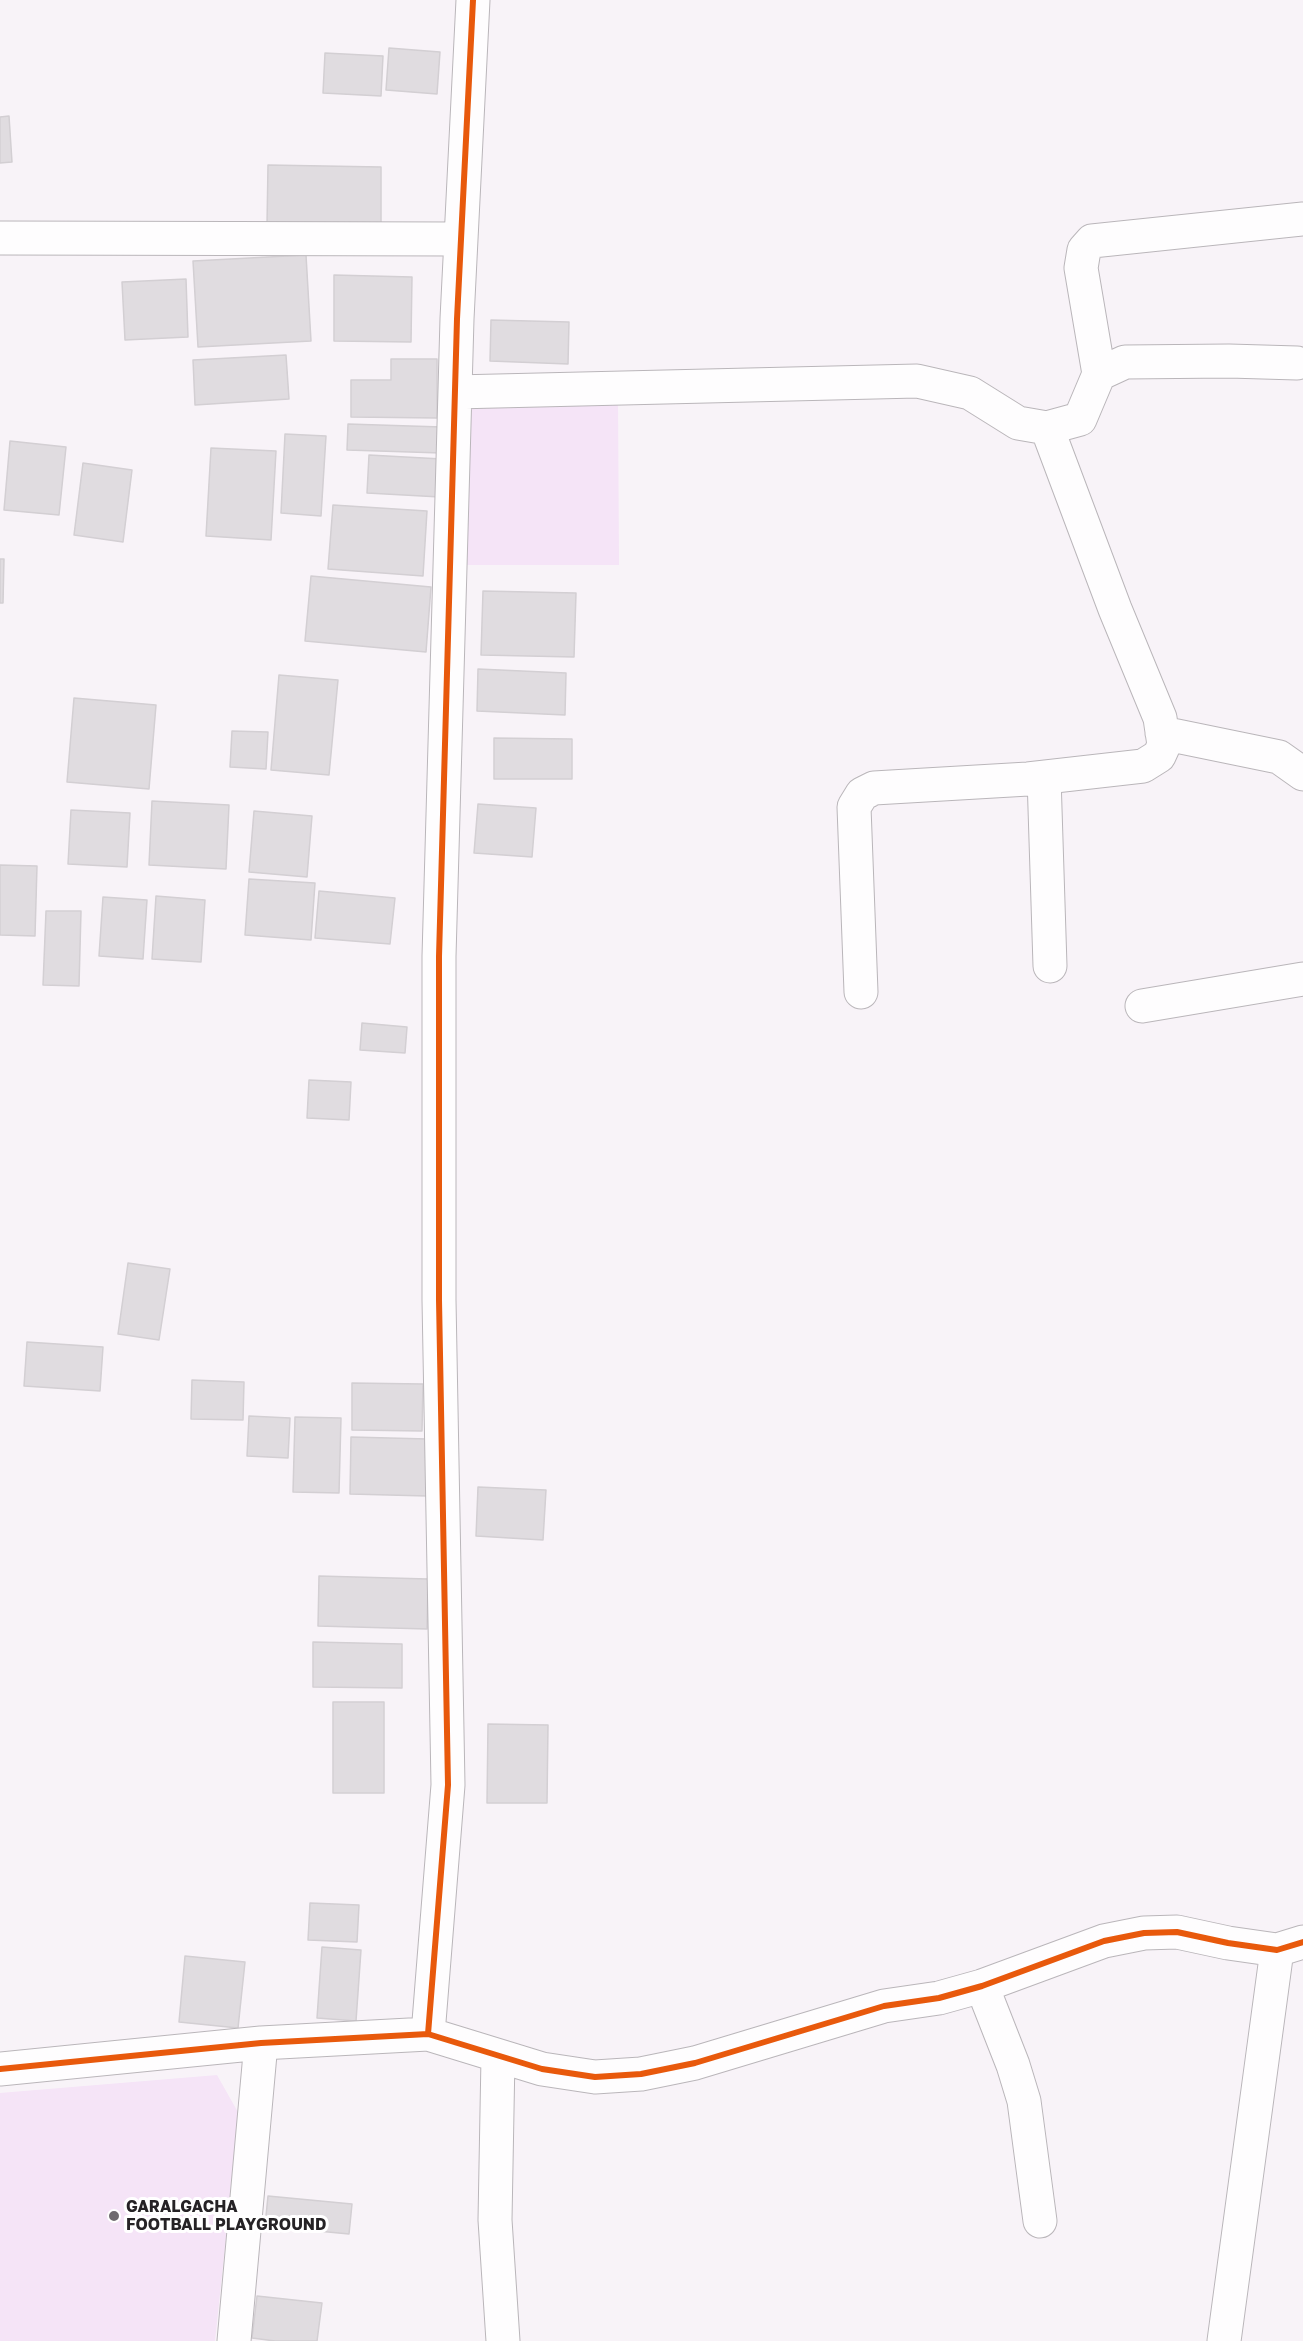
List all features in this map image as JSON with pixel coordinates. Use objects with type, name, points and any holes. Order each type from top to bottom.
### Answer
[{"type":"street","points":[[428,2034],[448,1785],[440,1300],[439,956],[455,392],[474,0]]},
{"type":"street","points":[[455,392],[917,381],[970,393],[1018,423],[1047,428],[1080,419],[1099,374],[1081,268],[1084,250],[1092,241],[1303,219]]},
{"type":"street","points":[[0,238],[462,239]]},
{"type":"street","points":[[1099,374],[1125,362],[1298,363]]},
{"type":"street","points":[[861,992],[854,807],[862,794],[874,788],[1044,777],[1143,766],[1159,756],[1164,745],[1160,718],[1115,609],[1047,428]]},
{"type":"street","points":[[1162,733],[1279,757],[1303,774]]},
{"type":"street","points":[[1044,777],[1050,966]]},
{"type":"street","points":[[1142,1006],[1303,979]]},
{"type":"street","points":[[0,2069],[261,2043],[428,2034],[542,2069],[595,2077],[641,2074],[695,2063],[884,2006],[939,1998],[982,1986],[1104,1941],[1144,1933],[1177,1932],[1228,1943],[1290,1946],[1224,2341]]},
{"type":"street","points":[[982,1986],[1013,2065],[1024,2101],[1040,2221]]},
{"type":"street","points":[[234,2341],[261,2043]]},
{"type":"street","points":[[498,2057],[495,2220],[503,2341]]},
{"type":"shaded area","points":[[455,392],[618,394],[619,565],[451,565]]},
{"type":"shaded area","name":"GARALGACHA FOOTBALL PLAYGROUND","points":[[217,2075],[239,2114],[215,2341],[0,2341],[0,2093]]},
{"type":"building","points":[[389,48],[440,52],[437,94],[386,90]]},
{"type":"building","points":[[325,53],[383,56],[381,96],[323,93]]},
{"type":"building","points":[[9,116],[12,162],[0,163],[0,117]]},
{"type":"building","points":[[268,165],[381,167],[381,227],[267,225]]},
{"type":"building","points":[[306,255],[311,341],[198,347],[193,261]]},
{"type":"building","points":[[334,275],[412,277],[411,342],[334,341]]},
{"type":"building","points":[[186,279],[188,337],[125,340],[122,282]]},
{"type":"building","points":[[491,320],[569,322],[568,364],[490,361]]},
{"type":"building","points":[[286,355],[289,399],[195,405],[193,360]]},
{"type":"building","points":[[391,359],[437,359],[437,418],[351,417],[351,380],[391,380]]},
{"type":"building","points":[[348,424],[442,427],[441,453],[347,450]]},
{"type":"building","points":[[285,434],[326,436],[321,516],[281,513]]},
{"type":"building","points":[[10,441],[66,447],[59,515],[4,510]]},
{"type":"building","points":[[211,448],[276,451],[271,540],[206,536]]},
{"type":"building","points":[[369,455],[442,459],[440,497],[367,493]]},
{"type":"building","points":[[83,463],[132,470],[123,542],[74,535]]},
{"type":"building","points":[[333,505],[427,511],[423,576],[328,569]]},
{"type":"building","points":[[0,559],[4,559],[3,603],[0,603]]},
{"type":"building","points":[[311,576],[431,587],[426,652],[305,641]]},
{"type":"building","points":[[483,591],[576,593],[574,657],[481,655]]},
{"type":"building","points":[[478,669],[566,673],[565,715],[477,711]]},
{"type":"building","points":[[279,675],[338,680],[329,775],[271,770]]},
{"type":"building","points":[[74,698],[156,705],[149,789],[67,782]]},
{"type":"building","points":[[232,731],[268,732],[266,769],[230,767]]},
{"type":"building","points":[[494,738],[572,739],[572,779],[494,779]]},
{"type":"building","points":[[152,801],[229,805],[226,869],[149,865]]},
{"type":"building","points":[[478,804],[536,808],[532,857],[474,853]]},
{"type":"building","points":[[71,810],[130,813],[127,867],[68,864]]},
{"type":"building","points":[[254,811],[312,816],[307,877],[249,872]]},
{"type":"building","points":[[0,865],[37,866],[35,936],[0,935]]},
{"type":"building","points":[[249,879],[315,883],[311,940],[245,935]]},
{"type":"building","points":[[319,891],[395,898],[390,944],[315,938]]},
{"type":"building","points":[[156,896],[205,900],[201,962],[152,959]]},
{"type":"building","points":[[103,897],[147,900],[143,959],[99,956]]},
{"type":"building","points":[[46,911],[81,911],[79,986],[43,985]]},
{"type":"building","points":[[362,1023],[407,1027],[405,1053],[360,1050]]},
{"type":"building","points":[[309,1080],[351,1082],[349,1120],[307,1118]]},
{"type":"building","points":[[128,1263],[170,1269],[159,1340],[118,1334]]},
{"type":"building","points":[[27,1342],[103,1347],[100,1391],[24,1386]]},
{"type":"building","points":[[192,1380],[244,1382],[243,1420],[191,1419]]},
{"type":"building","points":[[352,1383],[423,1384],[422,1431],[352,1430]]},
{"type":"building","points":[[249,1416],[290,1418],[288,1458],[247,1456]]},
{"type":"building","points":[[295,1417],[341,1418],[339,1493],[293,1492]]},
{"type":"building","points":[[351,1437],[428,1439],[427,1496],[350,1494]]},
{"type":"building","points":[[478,1487],[546,1490],[543,1540],[476,1536]]},
{"type":"building","points":[[319,1576],[428,1579],[427,1629],[318,1626]]},
{"type":"building","points":[[313,1642],[402,1644],[402,1688],[313,1687]]},
{"type":"building","points":[[333,1702],[384,1702],[384,1793],[333,1793]]},
{"type":"building","points":[[488,1724],[548,1725],[547,1803],[487,1803]]},
{"type":"building","points":[[310,1903],[359,1905],[357,1942],[308,1940]]},
{"type":"building","points":[[322,1947],[361,1950],[356,2021],[317,2018]]},
{"type":"building","points":[[185,1956],[245,1962],[238,2028],[179,2022]]},
{"type":"building","points":[[268,2196],[352,2204],[349,2234],[265,2226]]},
{"type":"building","points":[[257,2296],[322,2303],[317,2341],[275,2341],[252,2338]]},
{"type":"cycle path","points":[[0,2069],[261,2043],[428,2034],[448,1785],[439,1300],[439,956],[457,319],[473,0]]},
{"type":"cycle path","points":[[428,2034],[542,2069],[595,2077],[641,2074],[695,2063],[884,2006],[939,1998],[982,1986],[1104,1941],[1144,1933],[1177,1932],[1277,1950],[1303,1942]]},
{"type":"place","name":"GARALGACHA FOOTBALL PLAYGROUND","points":[[114,2216]]}]
